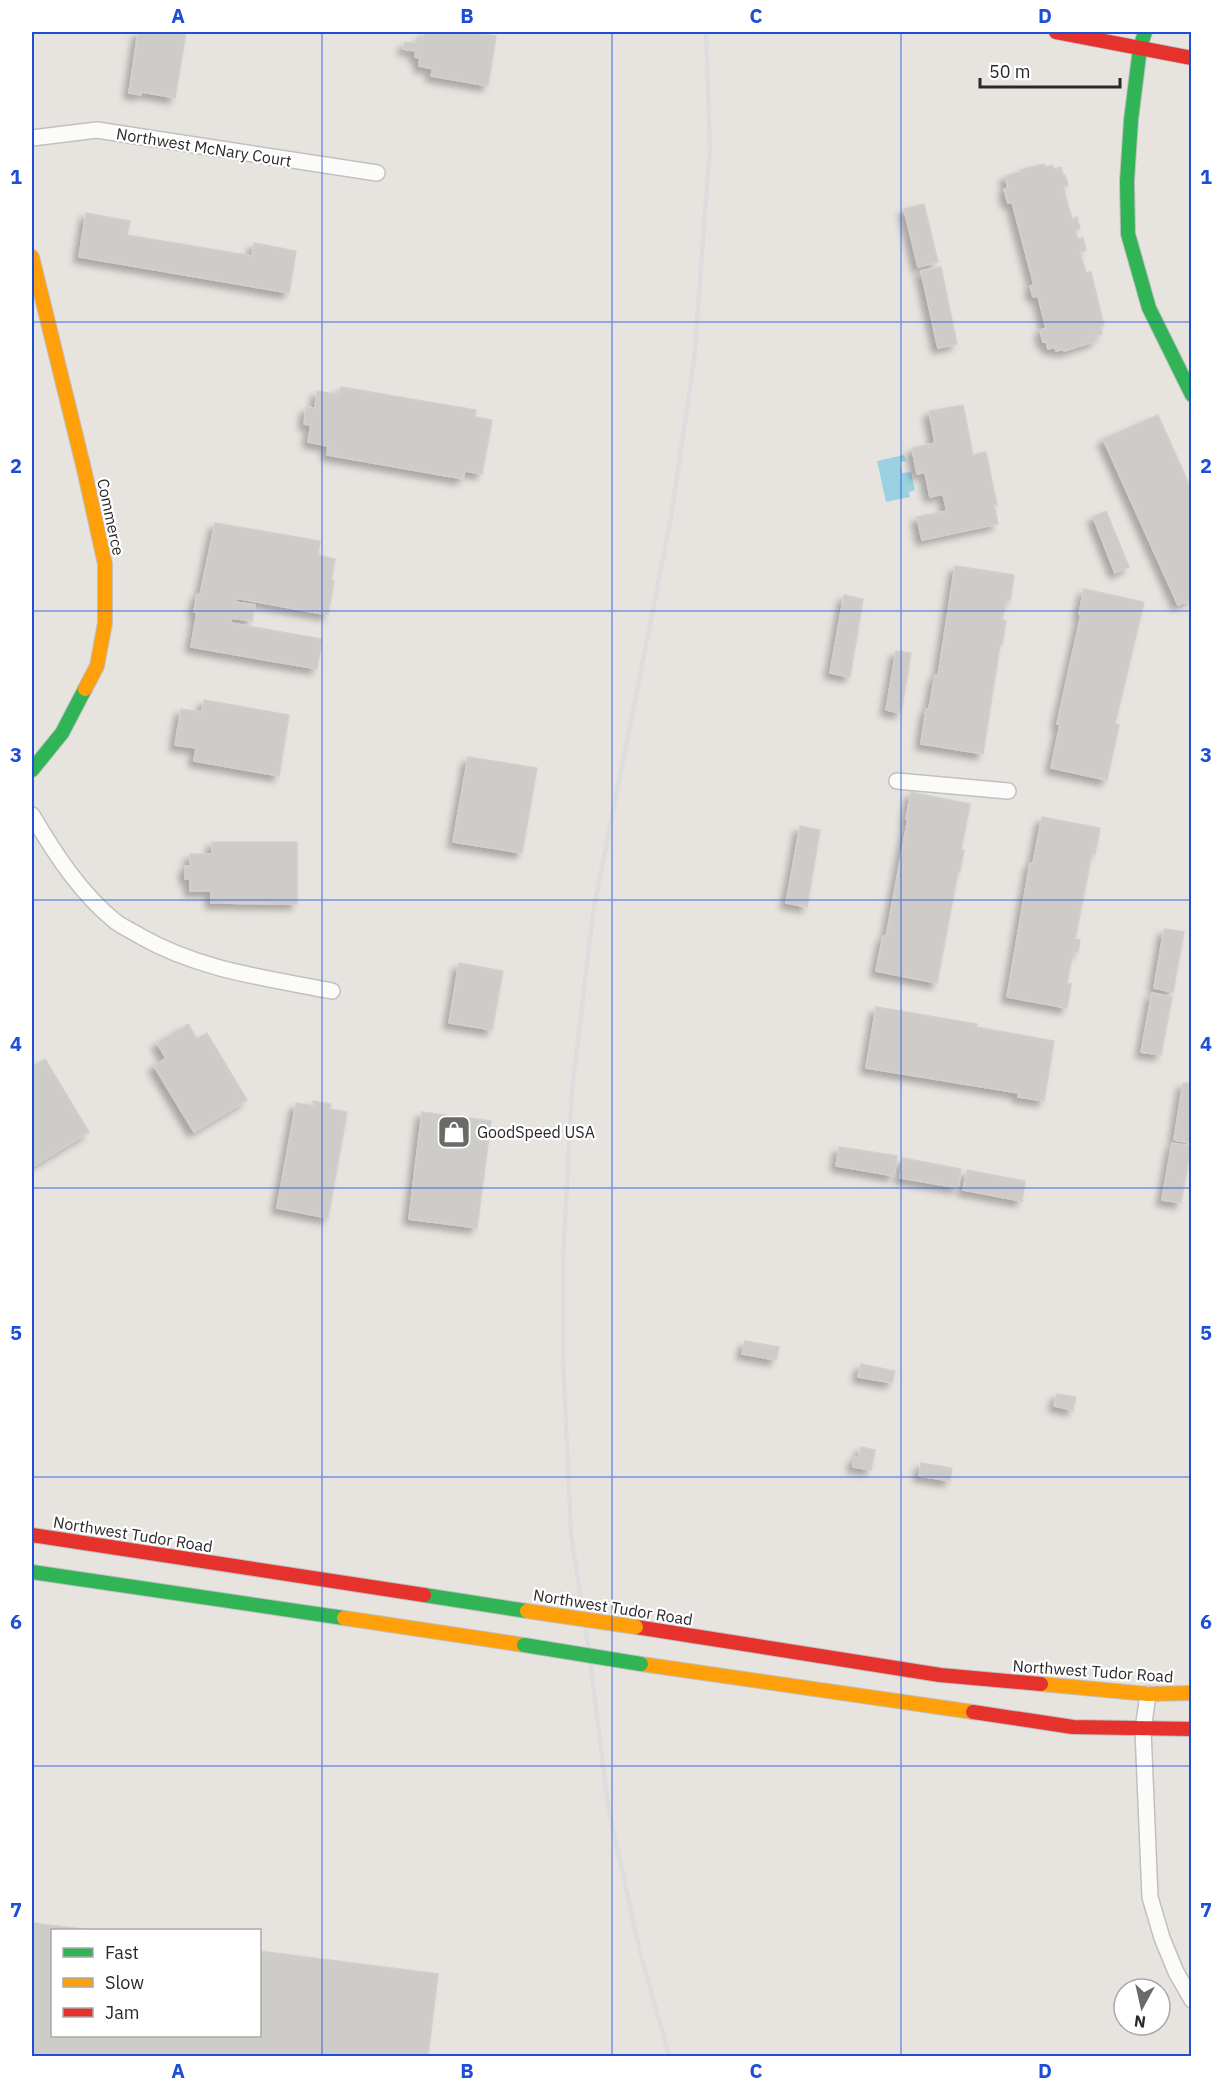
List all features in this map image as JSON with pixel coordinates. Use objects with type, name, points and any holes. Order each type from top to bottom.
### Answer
[{"type":"street","points":[[1056,32],[1191,58]]},
{"type":"street","points":[[1145,32],[1140,48],[1131,120],[1127,181],[1128,234],[1149,308],[1191,395]]},
{"type":"street","name":"Northwest McNary Court","points":[[32,138],[97,130],[377,173]]},
{"type":"street","name":"Commerce","points":[[32,257],[105,564],[105,623],[97,666],[62,733],[32,770]]},
{"type":"street","points":[[897,782],[1008,790]]},
{"type":"street","points":[[32,815],[50,846],[80,886],[117,922],[163,949],[215,968],[332,991]]},
{"type":"street","name":"Northwest Tudor Road","points":[[32,1535],[940,1675],[1149,1694],[1191,1693]]},
{"type":"street","points":[[32,1572],[1073,1728],[1191,1730]]},
{"type":"street","points":[[1149,1694],[1143,1730],[1150,1897],[1162,1938],[1191,2000]]},
{"type":"water","points":[[904,455],[906,461],[900,462],[902,473],[911,472],[915,490],[909,492],[910,497],[886,502],[877,461]]},
{"type":"building","points":[[138,32],[186,32],[175,98],[142,92],[141,95],[129,93]]},
{"type":"building","points":[[425,32],[481,32],[481,34],[496,36],[488,86],[431,76],[433,69],[419,66],[420,58],[415,57],[416,51],[403,49],[405,42],[418,44],[419,38],[424,39]]},
{"type":"building","points":[[1044,164],[1044,167],[1052,165],[1054,169],[1061,167],[1065,175],[1068,185],[1063,187],[1072,219],[1077,217],[1080,229],[1075,230],[1078,239],[1083,238],[1086,250],[1080,252],[1086,273],[1091,272],[1104,326],[1100,327],[1102,334],[1095,336],[1096,341],[1064,351],[1063,349],[1056,351],[1055,347],[1048,349],[1046,341],[1043,342],[1040,330],[1046,328],[1038,296],[1033,297],[1030,286],[1034,285],[1012,202],[1008,203],[1004,189],[1008,188],[1005,176]]},
{"type":"building","points":[[924,204],[938,262],[918,267],[904,209]]},
{"type":"building","points":[[86,213],[130,221],[127,235],[252,256],[254,243],[296,251],[289,293],[79,257]]},
{"type":"building","points":[[941,267],[957,344],[938,348],[921,271]]},
{"type":"building","points":[[341,387],[476,410],[475,417],[492,420],[482,474],[465,471],[463,479],[327,455],[328,446],[308,442],[311,425],[304,424],[306,407],[315,408],[317,391],[339,395]]},
{"type":"building","points":[[963,405],[973,455],[986,452],[997,505],[994,505],[998,524],[922,540],[917,517],[947,511],[943,494],[930,497],[925,472],[917,474],[912,448],[935,443],[929,411]]},
{"type":"building","points":[[1158,415],[1192,491],[1192,599],[1178,605],[1103,439]]},
{"type":"building","points":[[1106,511],[1129,567],[1115,573],[1093,517]]},
{"type":"building","points":[[215,523],[320,541],[318,555],[335,559],[328,615],[236,598],[235,602],[255,605],[252,621],[231,618],[230,623],[322,639],[317,669],[191,647],[197,613],[194,612],[197,594],[200,595]]},
{"type":"building","points":[[955,566],[1014,575],[1010,601],[1006,600],[1002,620],[1006,621],[1002,645],[1000,645],[983,754],[921,744],[926,709],[929,709],[935,675],[938,676]]},
{"type":"building","points":[[1084,589],[1144,602],[1115,724],[1119,725],[1107,780],[1051,768],[1060,725],[1057,724],[1081,615],[1079,614]]},
{"type":"building","points":[[844,595],[863,599],[850,677],[830,673]]},
{"type":"building","points":[[896,651],[911,653],[901,713],[886,710]]},
{"type":"building","points":[[204,700],[289,715],[279,776],[194,761],[196,748],[175,745],[181,709],[202,712]]},
{"type":"building","points":[[468,757],[537,768],[522,853],[453,842]]},
{"type":"building","points":[[911,792],[970,804],[961,850],[964,850],[960,872],[958,872],[937,983],[876,971],[883,936],[886,937]]},
{"type":"building","points":[[1042,817],[1100,828],[1095,854],[1092,853],[1075,939],[1080,940],[1078,952],[1073,951],[1067,983],[1071,984],[1067,1008],[1007,997],[1030,863],[1033,863]]},
{"type":"building","points":[[800,826],[820,830],[807,907],[786,903]]},
{"type":"building","points":[[212,842],[297,842],[297,904],[211,903],[211,891],[190,891],[190,879],[185,879],[185,866],[190,866],[190,854],[212,854]]},
{"type":"building","points":[[1164,929],[1184,932],[1173,992],[1154,988]]},
{"type":"building","points":[[459,963],[503,971],[492,1030],[449,1023]]},
{"type":"building","points":[[1152,993],[1172,997],[1161,1055],[1141,1052]]},
{"type":"building","points":[[876,1007],[977,1024],[976,1027],[1054,1041],[1044,1101],[1018,1097],[1019,1093],[866,1068]]},
{"type":"building","points":[[188,1024],[197,1039],[207,1033],[247,1100],[194,1132],[154,1066],[166,1058],[157,1043]]},
{"type":"building","points":[[45,1059],[89,1132],[32,1167],[32,1067]]},
{"type":"building","points":[[1183,1083],[1192,1084],[1192,1143],[1174,1140]]},
{"type":"building","points":[[313,1101],[331,1104],[330,1109],[347,1112],[328,1218],[277,1208],[296,1103],[314,1106]]},
{"type":"building","points":[[422,1112],[491,1121],[477,1228],[409,1219]]},
{"type":"building","points":[[1172,1143],[1191,1146],[1181,1203],[1162,1200]]},
{"type":"building","points":[[839,1147],[897,1156],[894,1176],[836,1166]]},
{"type":"building","points":[[903,1158],[961,1169],[958,1188],[900,1178]]},
{"type":"building","points":[[967,1170],[1025,1181],[1022,1201],[963,1190]]},
{"type":"building","points":[[745,1341],[779,1347],[776,1360],[742,1354]]},
{"type":"building","points":[[861,1364],[895,1371],[892,1383],[858,1377]]},
{"type":"building","points":[[1057,1394],[1076,1397],[1073,1410],[1054,1406]]},
{"type":"building","points":[[861,1447],[875,1450],[871,1470],[853,1467],[854,1457],[859,1458]]},
{"type":"building","points":[[921,1463],[952,1468],[950,1481],[919,1476]]},
{"type":"building","points":[[32,1923],[83,1929],[51,1929],[51,2037],[261,2037],[261,1951],[438,1974],[428,2056],[32,2056]]},
{"type":"railway","points":[[669,2056],[640,1952],[608,1806],[589,1652],[571,1535],[563,1357],[563,1258],[572,1091],[593,913],[671,518],[694,360],[710,147],[706,32]]},
{"type":"traffic: fast","points":[[1145,32],[1140,48],[1131,120],[1127,181],[1128,234],[1149,308],[1192,395]]},
{"type":"traffic: fast","points":[[32,770],[62,733],[85,689]]},
{"type":"traffic: fast","points":[[32,1572],[344,1618]]},
{"type":"traffic: fast","points":[[424,1595],[527,1611]]},
{"type":"traffic: fast","points":[[524,1645],[641,1664]]},
{"type":"traffic: slow","points":[[32,257],[105,564],[105,623],[97,666],[85,689]]},
{"type":"traffic: slow","points":[[527,1611],[636,1627]]},
{"type":"traffic: slow","points":[[344,1618],[524,1645]]},
{"type":"traffic: slow","points":[[641,1664],[973,1712]]},
{"type":"traffic: slow","points":[[1041,1684],[1148,1694],[1192,1693]]},
{"type":"traffic: jam","points":[[1056,32],[1192,58]]},
{"type":"traffic: jam","points":[[32,1535],[424,1595]]},
{"type":"traffic: jam","points":[[636,1627],[940,1675],[1041,1684]]},
{"type":"traffic: jam","points":[[973,1712],[1073,1727],[1192,1729]]},
{"type":"place","name":"GoodSpeed USA","points":[[454,1132]]}]
